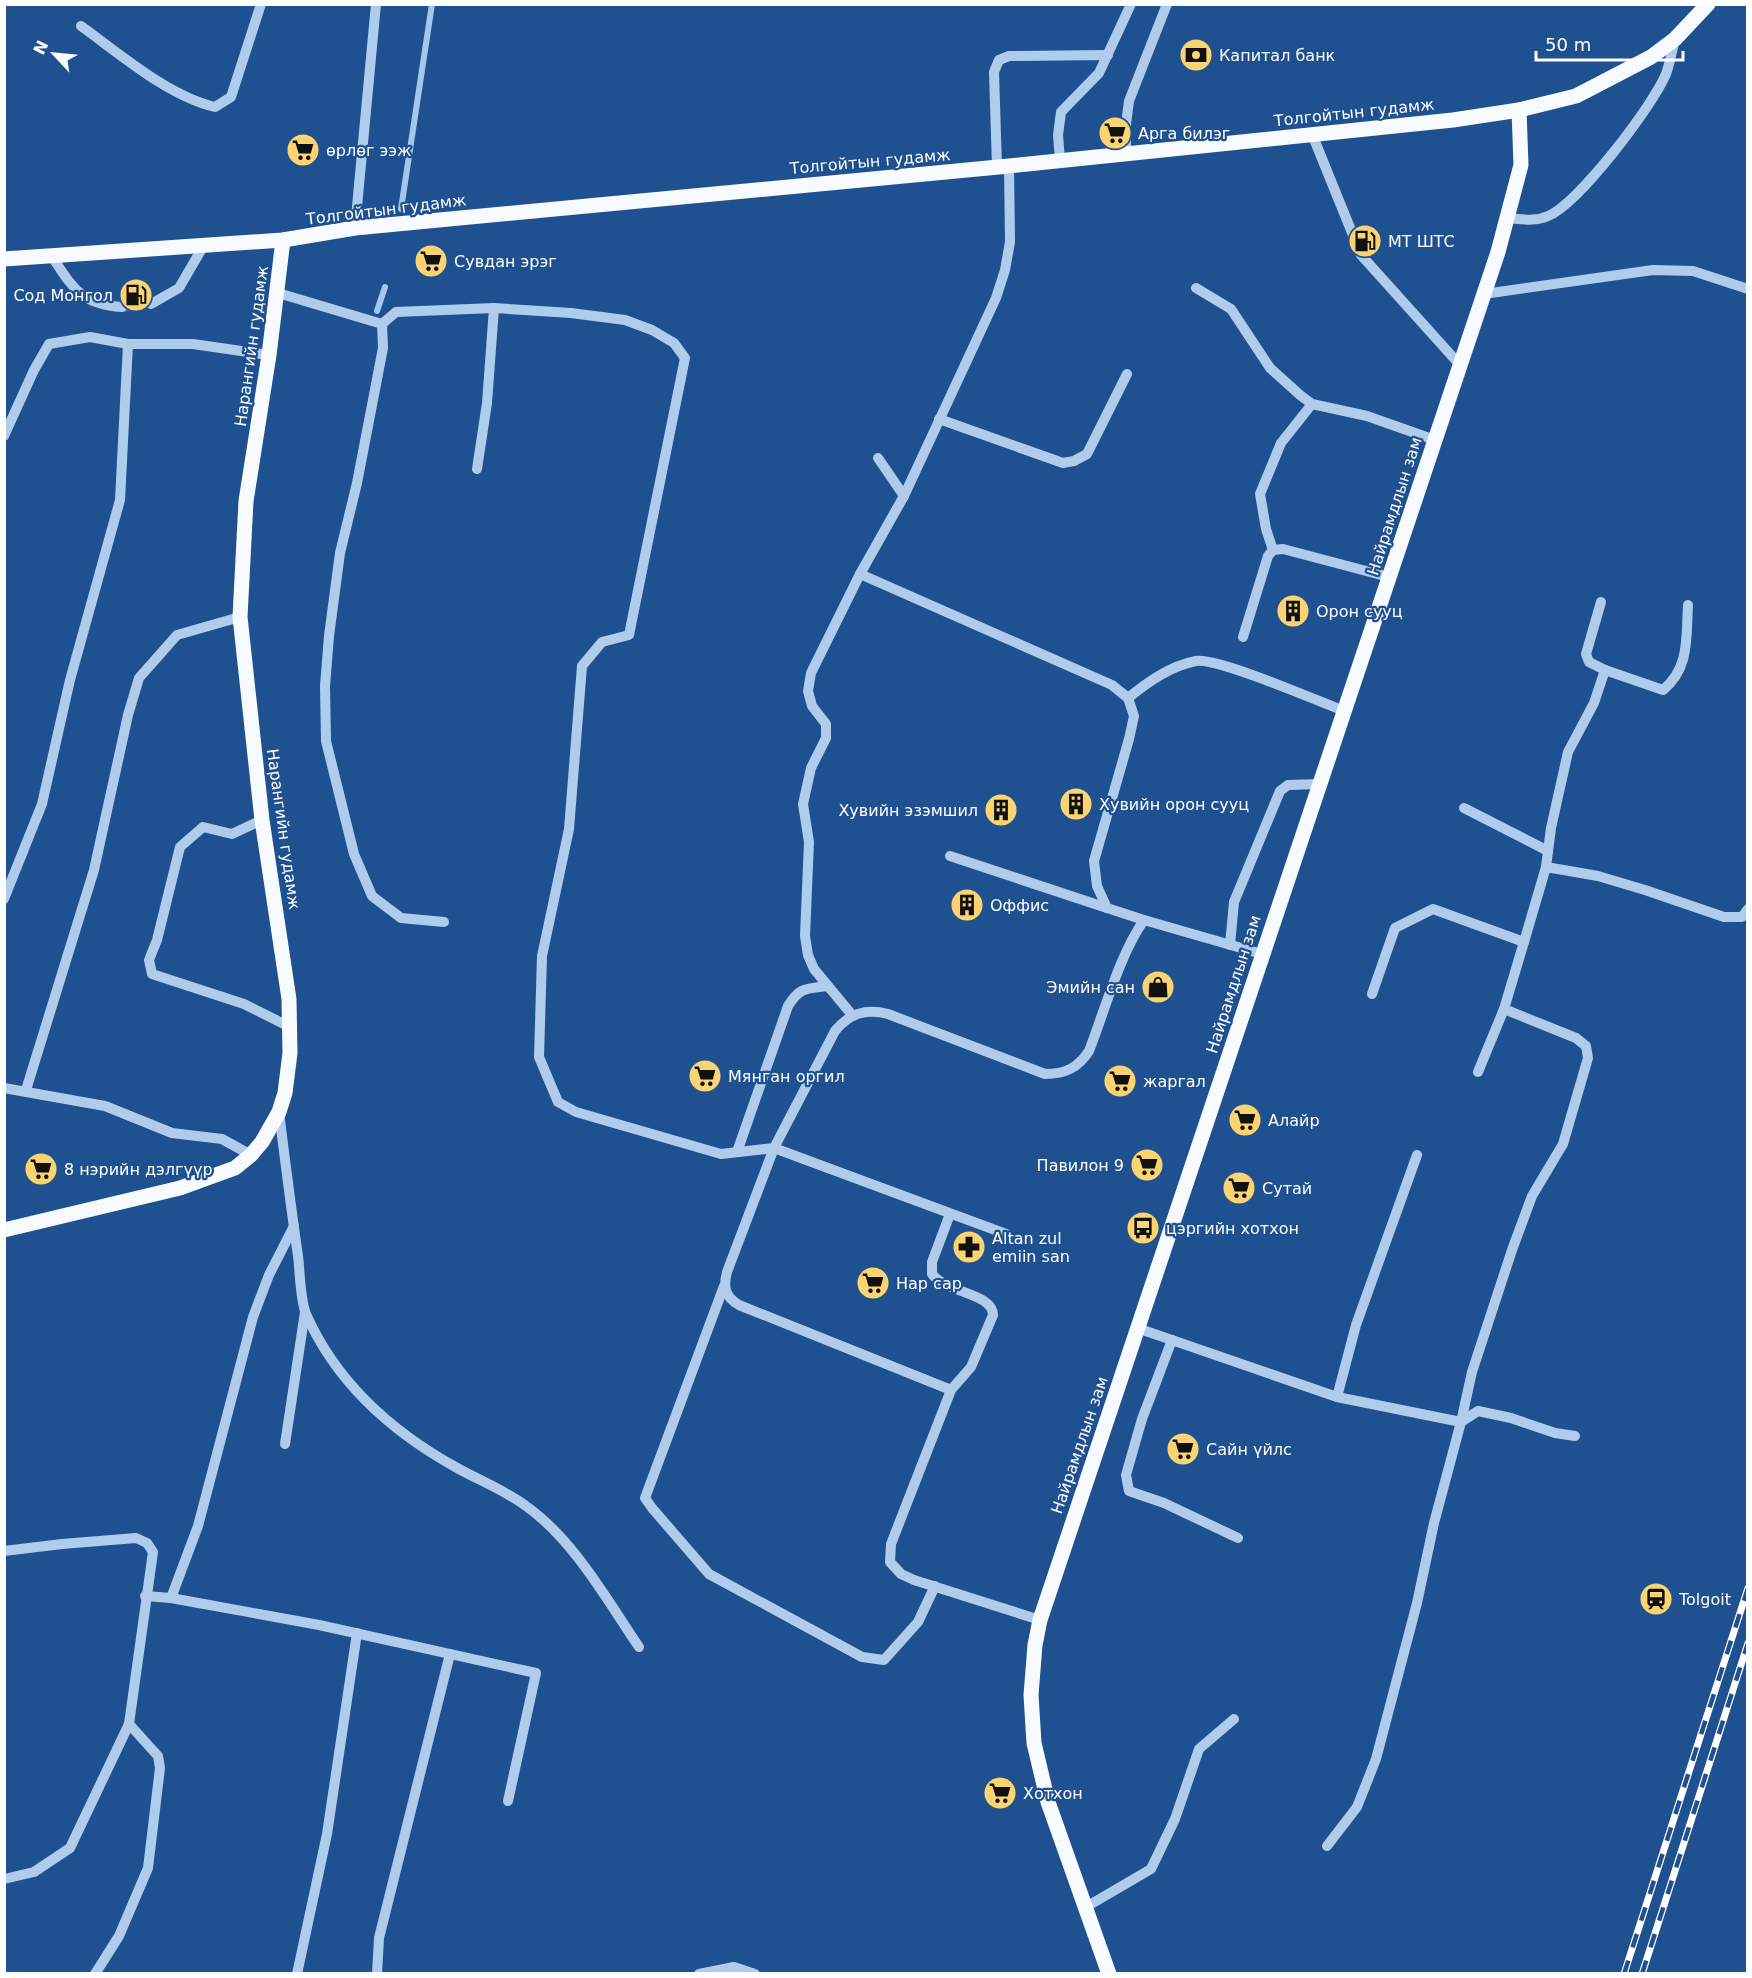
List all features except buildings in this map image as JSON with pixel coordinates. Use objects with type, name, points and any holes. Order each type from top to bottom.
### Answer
[{"type":"main road","name":"Толгойтын гудамж","points":[[4,259],[283,240],[355,228],[1003,166],[1452,120],[1519,110],[1576,96],[1651,57],[1675,39],[1708,4]]},
{"type":"main road","name":"Найрамдлын зам","points":[[1109,1974],[1048,1802],[1034,1743],[1031,1695],[1035,1645],[1040,1620],[1484,294],[1521,165],[1519,110]]},
{"type":"main road","name":"Нарангийн гудамж","points":[[4,1230],[206,1180],[235,1168],[262,1142],[279,1112],[289,1073],[290,1027],[285,968],[262,820],[240,617],[246,501],[278,293],[283,240]]},
{"type":"street","points":[[81,26],[167,86],[196,102],[215,106],[231,97],[261,4]]},
{"type":"street","points":[[355,228],[376,4]]},
{"type":"street","points":[[1060,160],[1058,135],[1061,112],[1099,73],[1131,4]]},
{"type":"street","points":[[1126,153],[1126,124],[1130,101],[1167,4]]},
{"type":"street","points":[[1507,219],[1532,220],[1548,216],[1566,205],[1631,131],[1653,99],[1666,74],[1675,39]]},
{"type":"street","points":[[852,1015],[826,986],[811,962],[805,936],[809,842],[803,804],[811,768],[826,738],[825,724],[812,706],[808,692],[811,673],[860,574],[904,496],[996,298],[1005,270],[1010,242],[994,72],[999,60],[1009,56],[1108,55]]},
{"type":"street","points":[[1312,134],[1361,255],[1460,365]]},
{"type":"street","points":[[151,304],[179,288],[204,245]]},
{"type":"street","points":[[51,255],[75,290],[103,306],[122,307]]},
{"type":"street","points":[[1484,294],[1653,270],[1693,271],[1748,288]]},
{"type":"street","points":[[1196,288],[1231,309],[1270,368],[1312,404],[1367,416],[1435,440]]},
{"type":"street","points":[[278,293],[382,324]]},
{"type":"street","points":[[382,324],[396,312],[494,308],[571,313],[625,321],[652,330],[674,342],[685,357],[628,635],[602,642],[582,666],[569,829],[542,956],[538,1057],[558,1102],[576,1112],[721,1154],[774,1148],[1006,1234]]},
{"type":"street","points":[[477,469],[489,382],[494,308]]},
{"type":"street","points":[[382,324],[383,348],[357,483],[340,554],[328,636],[325,686],[326,741],[354,854],[372,896],[400,918],[444,922]]},
{"type":"street","points":[[4,436],[34,370],[49,344],[90,337],[128,344],[193,345],[269,355]]},
{"type":"street","points":[[4,899],[42,804],[70,680],[120,500],[128,344]]},
{"type":"street","points":[[939,419],[1063,463],[1074,461],[1087,454],[1126,374]]},
{"type":"street","points":[[1273,550],[1266,528],[1260,494],[1281,443],[1312,404]]},
{"type":"street","points":[[878,458],[904,496]]},
{"type":"street","points":[[1243,637],[1268,556],[1273,550],[1283,549],[1389,577]]},
{"type":"street","points":[[860,574],[1112,685],[1128,698],[1134,716],[1095,861],[1097,886],[1107,908]]},
{"type":"street","points":[[1601,602],[1587,654],[1588,662],[1663,690],[1673,682],[1685,658],[1688,605]]},
{"type":"street","points":[[26,1090],[94,870],[128,715],[140,678],[177,635],[240,617]]},
{"type":"street","points":[[1128,698],[1154,678],[1198,660],[1231,668],[1344,711]]},
{"type":"street","points":[[1478,1072],[1504,1009],[1524,942],[1545,867],[1568,752],[1594,703],[1605,670]]},
{"type":"street","points":[[1230,945],[1234,902],[1280,791],[1288,785],[1319,784]]},
{"type":"street","points":[[1464,808],[1548,851]]},
{"type":"street","points":[[262,820],[232,834],[203,827],[180,847],[157,939],[149,960],[152,974],[244,1004],[290,1027]]},
{"type":"street","points":[[950,856],[1144,920],[1262,954]]},
{"type":"street","points":[[1545,867],[1598,876],[1724,917],[1742,917],[1748,909]]},
{"type":"street","points":[[1372,994],[1395,928],[1433,909],[1524,942]]},
{"type":"street","points":[[935,1586],[918,1622],[884,1660],[862,1657],[709,1574],[645,1498],[724,1286],[729,1264],[774,1148],[835,1031],[842,1022],[864,1011],[876,1011],[1045,1074],[1058,1074],[1071,1070],[1082,1062],[1089,1051],[1134,935],[1144,920]]},
{"type":"street","points":[[737,1152],[788,1006],[796,993],[826,986]]},
{"type":"street","points":[[1327,1846],[1357,1807],[1376,1759],[1417,1604],[1434,1523],[1472,1372],[1532,1196],[1563,1144],[1588,1058],[1586,1046],[1576,1038],[1504,1009]]},
{"type":"street","points":[[4,1088],[26,1090],[105,1106],[172,1132],[222,1139],[251,1155]]},
{"type":"street","points":[[279,1112],[305,1312],[285,1444]]},
{"type":"street","points":[[1337,1397],[1356,1325],[1417,1155]]},
{"type":"street","points":[[950,1214],[932,1262],[932,1274],[941,1284],[987,1302],[993,1311],[971,1367],[951,1390],[891,1544],[891,1562],[901,1574],[1040,1620]]},
{"type":"street","points":[[171,1598],[201,1515],[253,1317],[269,1275],[294,1226]]},
{"type":"street","points":[[724,1286],[728,1297],[739,1305],[951,1390]]},
{"type":"street","points":[[305,1312],[329,1358],[351,1386],[377,1413],[401,1434],[527,1507],[555,1532],[569,1547],[639,1647]]},
{"type":"street","points":[[1137,1328],[1337,1397],[1461,1422],[1478,1411],[1511,1418],[1555,1433],[1575,1436]]},
{"type":"street","points":[[1172,1340],[1142,1419],[1126,1475],[1128,1491],[1164,1503],[1238,1538]]},
{"type":"street","points":[[4,1551],[136,1538],[147,1543],[153,1552],[145,1596],[129,1724],[70,1848],[34,1872],[4,1879]]},
{"type":"street","points":[[145,1596],[171,1598],[357,1633],[536,1673],[508,1801]]},
{"type":"street","points":[[297,1974],[327,1834],[357,1633]]},
{"type":"street","points":[[376,1974],[379,1938],[450,1654]]},
{"type":"street","points":[[1086,1907],[1151,1869],[1175,1819],[1199,1749],[1234,1719]]},
{"type":"street","points":[[95,1974],[119,1936],[148,1868],[160,1768],[158,1756],[129,1724]]},
{"type":"street","points":[[699,1974],[734,1967],[755,1974]]},
{"type":"waterway","points":[[401,209],[432,4]]},
{"type":"waterway","points":[[377,311],[385,287]]},
{"type":"tunnel","points":[[122,307],[151,304]]},
{"type":"railway","points":[[1624,1974],[1748,1588]]},
{"type":"railway","points":[[1642,1974],[1748,1643]]},
{"type":"place","name":"Капитал банк","points":[[1196,55]]},
{"type":"place","name":"Арга билэг","points":[[1115,133]]},
{"type":"place","name":"өрлөг ээж","points":[[303,150]]},
{"type":"place","name":"МТ ШТС","points":[[1365,241]]},
{"type":"place","name":"Сувдан эрэг","points":[[431,261]]},
{"type":"place","name":"Сод Монгол","points":[[136,295]]},
{"type":"place","name":"Орон сууц","points":[[1293,611]]},
{"type":"place","name":"Хувийн орон сууц","points":[[1076,804]]},
{"type":"place","name":"Хувийн эзэмшил","points":[[1001,810]]},
{"type":"place","name":"Оффис","points":[[967,905]]},
{"type":"place","name":"Эмийн сан","points":[[1158,987]]},
{"type":"place","name":"Мянган оргил","points":[[705,1076]]},
{"type":"place","name":"жаргал","points":[[1120,1081]]},
{"type":"place","name":"Алайр","points":[[1245,1120]]},
{"type":"place","name":"Павилон 9","points":[[1147,1165]]},
{"type":"place","name":"8 нэрийн дэлгүүр","points":[[41,1169]]},
{"type":"place","name":"Сутай","points":[[1239,1188]]},
{"type":"place","name":"цэргийн хотхон","points":[[1143,1228]]},
{"type":"place","name":"Altan zul emiin san","points":[[969,1247]]},
{"type":"place","name":"Нар сар","points":[[873,1283]]},
{"type":"place","name":"Сайн үйлс","points":[[1183,1449]]},
{"type":"place","name":"Tolgoit","points":[[1656,1599]]},
{"type":"place","name":"Хотхон","points":[[1000,1793]]}]
